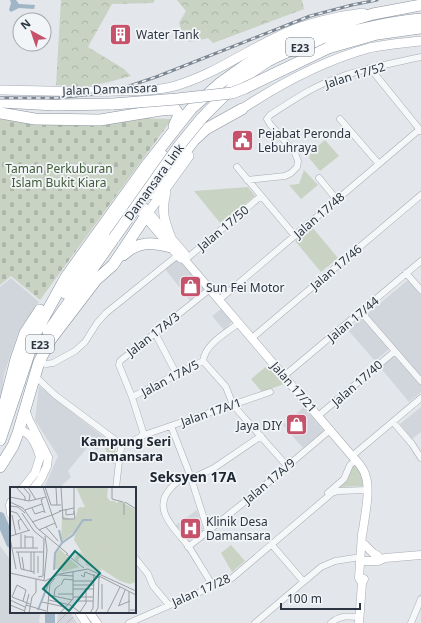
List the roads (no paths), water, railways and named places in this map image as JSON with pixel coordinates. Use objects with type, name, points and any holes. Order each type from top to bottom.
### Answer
[{"type":"highway","name":"Damansara Link","points":[[0,440],[37,330],[66,278],[168,137],[191,109],[219,84],[247,64],[266,51],[287,41],[373,14],[421,5]]},
{"type":"highway","name":"Damansara Link","points":[[0,468],[26,381],[42,340],[180,146],[201,119],[223,96],[246,76],[268,61],[288,51],[319,40],[368,28],[421,19]]},
{"type":"highway","points":[[0,102],[55,105],[113,104],[177,99],[232,92],[245,88],[328,48],[353,40],[390,32],[421,28]]},
{"type":"highway","points":[[390,32],[398,36],[421,34]]},
{"type":"highway","points":[[33,340],[46,318],[194,116],[247,64]]},
{"type":"highway","points":[[0,113],[35,119],[100,120],[175,109],[179,115],[168,137]]},
{"type":"highway","points":[[146,180],[144,190],[150,194],[155,192],[194,140],[210,126],[242,109]]},
{"type":"highway","points":[[113,265],[147,215]]},
{"type":"highway","points":[[0,468],[13,446],[39,362],[51,339],[96,280],[129,230],[128,223],[123,219],[116,223]]},
{"type":"highway","points":[[96,280],[128,250],[140,244],[158,243],[178,251]]},
{"type":"highway","points":[[0,422],[16,359],[25,333],[51,293],[66,278]]},
{"type":"main road","name":"Jalan Damansara","points":[[0,90],[102,92],[147,90],[175,86],[220,68],[280,35],[308,25],[349,15],[364,13],[373,14]]},
{"type":"main road","points":[[147,215],[194,148],[208,133],[242,109],[312,70],[340,58],[369,48],[421,41]]},
{"type":"main road","points":[[168,185],[163,204],[164,221],[178,251]]},
{"type":"street","name":"Jalan 17/52","points":[[247,180],[285,176],[291,173],[296,167],[298,161],[295,153],[270,124],[267,119],[270,115],[308,91],[339,77],[370,68],[421,57]]},
{"type":"street","points":[[370,68],[420,130]]},
{"type":"street","points":[[340,119],[379,164]]},
{"type":"street","name":"Jalan 17/48","points":[[219,300],[420,130]]},
{"type":"street","points":[[237,167],[295,236]]},
{"type":"street","points":[[318,178],[337,200]]},
{"type":"street","name":"Jalan 17/46","points":[[252,338],[421,195]]},
{"type":"street","name":"Jalan 17/50","points":[[178,251],[261,196]]},
{"type":"street","name":"Jalan 17/21","points":[[133,199],[354,458],[365,473],[367,490],[362,534],[365,578],[362,583],[359,620]]},
{"type":"street","points":[[39,362],[46,364],[53,363],[75,351],[85,342],[97,323],[106,313],[178,251]]},
{"type":"street","name":"Jalan 17/44","points":[[284,376],[421,261]]},
{"type":"street","points":[[406,273],[421,290]]},
{"type":"street","name":"Jalan 17A/3","points":[[144,435],[132,397],[119,365],[120,361],[210,289]]},
{"type":"street","points":[[361,312],[421,381]]},
{"type":"street","name":"Jalan 17A/5","points":[[132,397],[203,361],[207,349],[239,323]]},
{"type":"street","points":[[155,333],[176,375]]},
{"type":"street","name":"Jalan 17/40","points":[[318,416],[395,351]]},
{"type":"street","points":[[203,361],[226,387],[233,405],[287,466]]},
{"type":"street","points":[[35,376],[55,395],[122,445],[116,487]]},
{"type":"street","name":"Jalan 17A/1","points":[[122,445],[144,435],[270,392]]},
{"type":"street","points":[[303,581],[273,544],[276,536],[344,479],[354,458],[421,398]]},
{"type":"street","points":[[25,410],[48,457],[47,466],[41,479],[35,487]]},
{"type":"street","points":[[393,422],[412,444],[421,458]]},
{"type":"street","points":[[170,426],[191,477],[208,531]]},
{"type":"street","name":"Jalan 17A/9","points":[[188,547],[330,430]]},
{"type":"street","points":[[18,433],[23,431],[27,432],[32,439],[40,457],[35,473],[24,487]]},
{"type":"street","points":[[210,581],[188,547],[168,522],[165,514],[164,502],[166,494],[181,478],[191,477],[214,468],[261,436]]},
{"type":"street","name":"Jalan 17/28","points":[[129,623],[232,578],[332,493],[338,491],[367,490]]},
{"type":"street","name":"Jalan 17/21","points":[[363,530],[365,534],[363,559]]},
{"type":"street","points":[[365,545],[373,553],[382,557],[421,555]]},
{"type":"street","points":[[255,623],[303,581],[327,563],[335,560],[378,560],[382,557]]},
{"type":"street","points":[[136,559],[148,574],[153,586],[169,605]]},
{"type":"street","points":[[411,623],[421,599]]},
{"type":"street","points":[[80,613],[86,623]]},
{"type":"street","points":[[91,613],[97,623]]},
{"type":"street","points":[[331,623],[340,617],[345,616],[359,620]]},
{"type":"water","points":[[10,0],[16,0],[19,4],[35,5],[34,9],[19,8],[11,12],[9,10],[11,3]]},
{"type":"waterway","points":[[0,517],[10,541]]},
{"type":"waterway","points":[[50,613],[50,623]]},
{"type":"railway","points":[[0,98],[57,98],[111,92],[156,77],[310,16],[377,0]]},
{"type":"place","name":"Water Tank","points":[[121,34]]},
{"type":"place","name":"Pejabat Peronda Lebuhraya","points":[[243,140]]},
{"type":"place","name":"Sun Fei Motor","points":[[191,287]]},
{"type":"place","name":"Jaya DIY","points":[[297,425]]},
{"type":"place","name":"Klinik Desa Damansara","points":[[190,528]]},
{"type":"district","name":"Kampung Seri Damansara","points":[[126,448]]},
{"type":"district","name":"Seksyen 17A","points":[[193,476]]},
{"type":"park label","name":"Taman Perkuburan Islam Bukit Kiara","points":[[59,175]]}]
